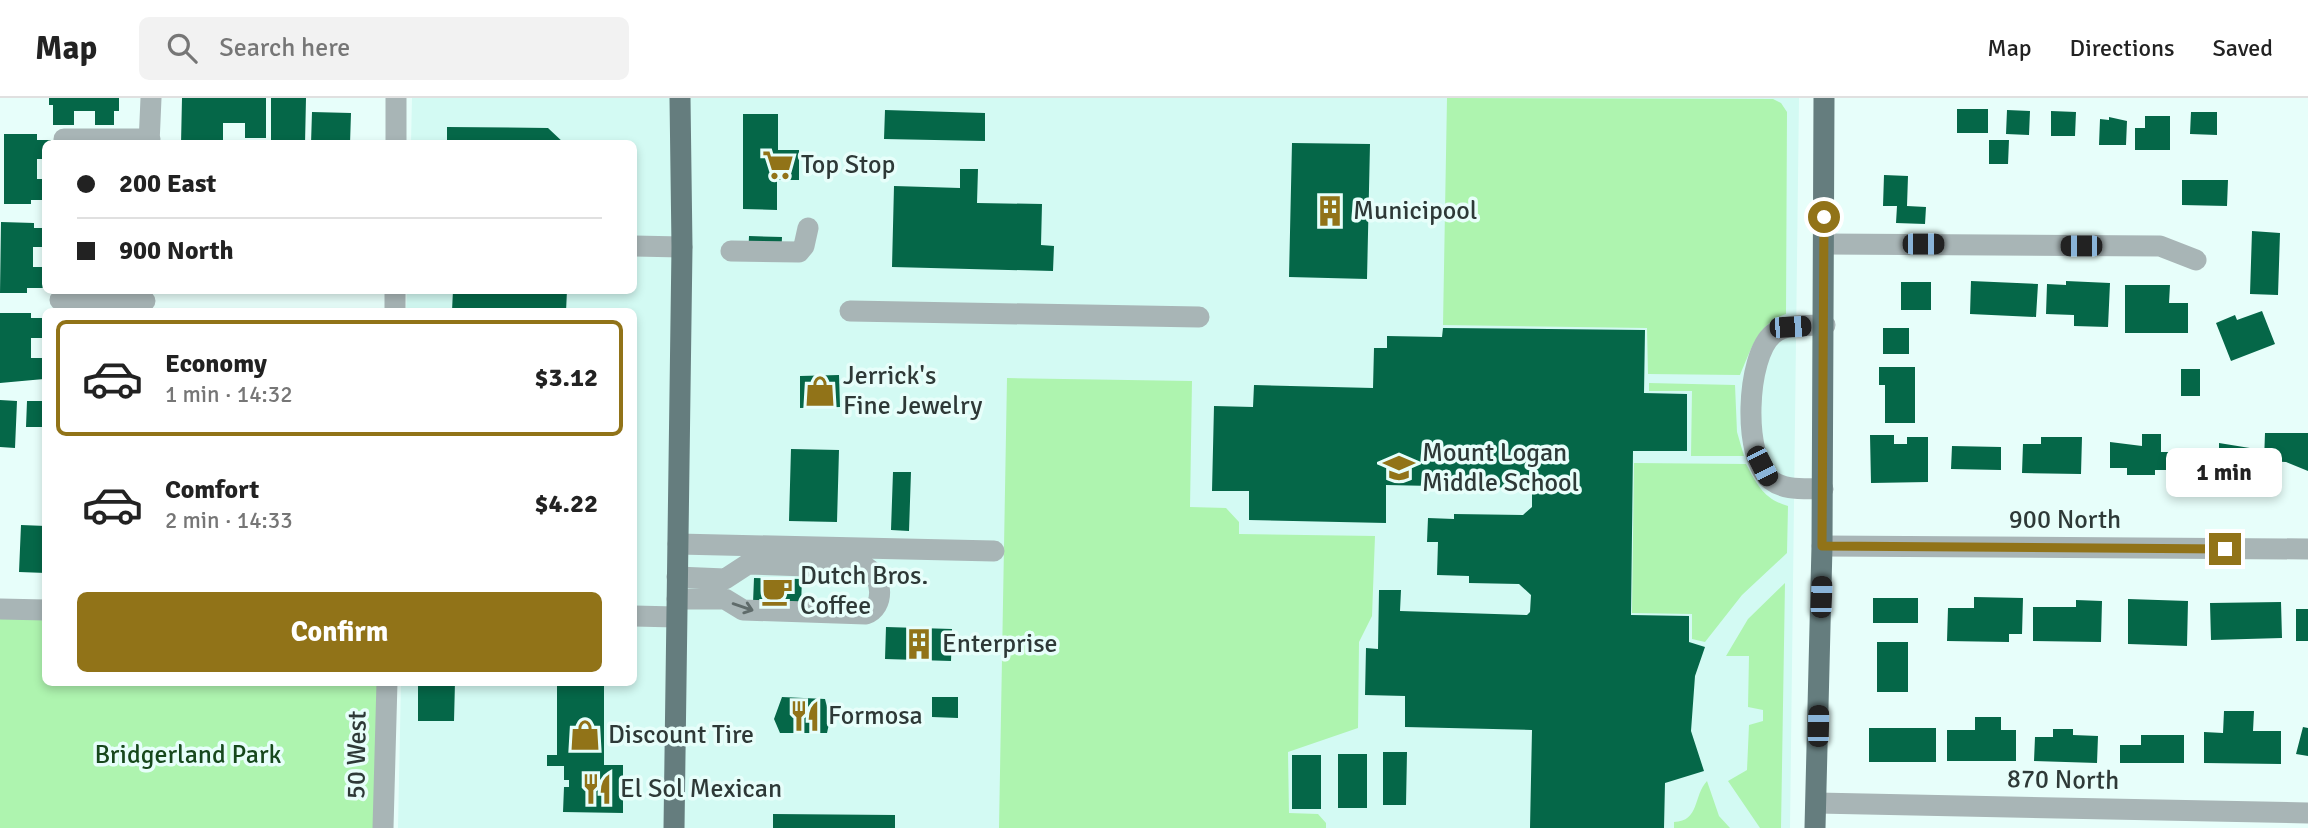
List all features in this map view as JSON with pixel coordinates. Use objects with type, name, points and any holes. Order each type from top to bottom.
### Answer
[{"type":"main road","points":[[674,828],[682,247],[680,98]]},
{"type":"main road","points":[[1815,828],[1823,489],[1824,98]]},
{"type":"street","points":[[150,140],[151,98]]},
{"type":"street","points":[[396,98],[396,140]]},
{"type":"street","points":[[64,140],[107,140]]},
{"type":"street","points":[[731,251],[799,252],[804,246],[808,228]]},
{"type":"street","points":[[1824,244],[2160,246],[2196,260]]},
{"type":"street","points":[[637,246],[682,247]]},
{"type":"street","points":[[60,301],[145,301]]},
{"type":"street","points":[[850,311],[1199,317]]},
{"type":"street","points":[[1823,489],[1787,488],[1769,479],[1756,454],[1750,412],[1756,364],[1771,335],[1786,327],[1825,325]]},
{"type":"street","points":[[678,544],[994,551]]},
{"type":"street","name":"900 North","points":[[1822,546],[2308,549]]},
{"type":"street","points":[[637,615],[725,599],[743,610],[866,614],[874,611],[879,603],[875,573],[867,568],[748,564],[725,579],[677,577]]},
{"type":"street","points":[[0,609],[42,610]]},
{"type":"street","name":"50 West","points":[[383,828],[387,686]]},
{"type":"street","name":"870 North","points":[[1817,803],[2308,813]]},
{"type":"shaded area","points":[[412,98],[1799,98],[1790,828],[398,828],[401,686],[637,686],[637,308],[406,308],[407,294],[637,294],[637,140],[411,140]]},
{"type":"green space","points":[[1447,98],[1773,99],[1781,103],[1787,112],[1786,314],[1776,318],[1762,331],[1740,375],[1648,374],[1647,328],[1443,325]]},
{"type":"green space","points":[[1007,378],[1192,381],[1190,507],[1226,508],[1239,522],[1239,534],[1375,536],[1372,616],[1359,642],[1358,728],[1288,752],[1289,813],[1318,814],[1326,823],[1326,828],[999,828]]},
{"type":"green space","points":[[1649,383],[1735,385],[1737,432],[1744,456],[1691,456],[1692,391],[1649,391]]},
{"type":"green space","points":[[1634,463],[1746,464],[1762,491],[1773,500],[1788,506],[1787,553],[1742,595],[1705,642],[1692,639],[1692,614],[1632,613]]},
{"type":"green space","points":[[1785,583],[1781,828],[1760,828],[1728,781],[1747,770],[1749,725],[1763,721],[1763,710],[1748,707],[1749,656],[1726,656],[1748,619]]},
{"type":"green space","name":"Bridgerland Park","points":[[0,617],[42,618],[42,686],[378,686],[376,828],[0,828]]},
{"type":"green space","points":[[1707,781],[1719,816],[1730,828],[1674,828],[1674,822],[1682,821],[1692,813]]},
{"type":"building","points":[[49,98],[119,98],[119,111],[114,111],[114,125],[95,125],[95,111],[74,111],[74,125],[53,125],[53,105],[49,105]]},
{"type":"building","points":[[182,98],[266,98],[266,138],[245,138],[245,123],[223,123],[223,140],[181,140]]},
{"type":"building","points":[[271,98],[306,98],[305,140],[271,140]]},
{"type":"building","points":[[1957,109],[1988,109],[1988,133],[1957,133]]},
{"type":"building","points":[[885,110],[985,113],[985,141],[884,139]]},
{"type":"building","points":[[2007,110],[2030,111],[2029,135],[2006,134]]},
{"type":"building","points":[[2051,111],[2076,112],[2075,136],[2051,136]]},
{"type":"building","points":[[312,112],[351,113],[350,140],[311,140]]},
{"type":"building","points":[[2191,112],[2217,112],[2217,135],[2190,134]]},
{"type":"building","points":[[743,114],[778,114],[778,150],[799,150],[799,180],[777,180],[777,210],[743,209]]},
{"type":"building","points":[[2145,116],[2170,116],[2170,150],[2135,150],[2135,128],[2145,128]]},
{"type":"building","points":[[2109,117],[2127,121],[2126,145],[2099,145],[2100,119],[2109,120]]},
{"type":"building","points":[[447,127],[548,128],[561,140],[447,140]]},
{"type":"building","points":[[4,134],[37,134],[37,140],[42,140],[42,159],[37,159],[37,179],[42,179],[42,200],[31,200],[31,204],[4,204]]},
{"type":"building","points":[[1989,140],[2009,140],[2008,164],[1989,164]]},
{"type":"building","name":"Municipool","points":[[1292,143],[1370,144],[1367,279],[1289,277]]},
{"type":"building","points":[[960,169],[978,169],[977,203],[1042,204],[1041,245],[1054,246],[1053,271],[892,267],[894,186],[960,188]]},
{"type":"building","points":[[1884,175],[1908,176],[1907,206],[1926,207],[1925,224],[1896,223],[1897,206],[1883,206]]},
{"type":"building","points":[[2182,180],[2228,180],[2227,206],[2182,205]]},
{"type":"building","points":[[1,222],[34,223],[34,228],[42,228],[42,247],[33,247],[33,267],[42,267],[42,288],[27,288],[27,293],[0,293]]},
{"type":"building","points":[[2252,231],[2280,233],[2278,295],[2250,294]]},
{"type":"building","points":[[749,236],[782,237],[781,260],[748,260]]},
{"type":"building","points":[[1971,281],[2038,284],[2036,317],[1970,314]]},
{"type":"building","points":[[2066,281],[2110,283],[2108,327],[2074,326],[2074,315],[2046,314],[2047,284],[2066,285]]},
{"type":"building","points":[[1901,282],[1931,282],[1931,310],[1901,310]]},
{"type":"building","points":[[2125,285],[2170,285],[2169,303],[2188,303],[2188,333],[2125,333]]},
{"type":"building","points":[[453,294],[567,294],[566,308],[452,308]]},
{"type":"building","points":[[2262,311],[2275,344],[2231,361],[2216,323],[2235,315],[2237,320]]},
{"type":"building","points":[[0,313],[31,313],[31,318],[42,318],[42,338],[31,338],[31,358],[42,358],[42,379],[0,383]]},
{"type":"building","name":"Mount Logan Middle School","points":[[1443,328],[1645,330],[1644,393],[1687,394],[1687,451],[1633,451],[1631,615],[1689,616],[1689,642],[1705,647],[1695,676],[1691,731],[1704,771],[1665,783],[1664,828],[1530,828],[1532,730],[1405,727],[1405,696],[1365,695],[1366,648],[1378,649],[1379,590],[1401,590],[1400,611],[1527,615],[1530,612],[1531,595],[1519,584],[1469,583],[1469,576],[1437,575],[1438,542],[1427,542],[1428,518],[1454,519],[1454,514],[1523,515],[1532,507],[1532,488],[1386,485],[1386,523],[1249,520],[1249,491],[1212,491],[1214,406],[1253,407],[1254,385],[1373,388],[1374,348],[1387,348],[1387,336],[1442,337]]},
{"type":"building","points":[[1883,328],[1909,328],[1909,354],[1883,354]]},
{"type":"building","points":[[1879,367],[1915,367],[1915,423],[1885,423],[1885,385],[1879,385]]},
{"type":"building","points":[[2181,369],[2200,369],[2200,396],[2181,396]]},
{"type":"building","name":"Jerrick's Fine Jewelry","points":[[839,375],[840,407],[800,408],[800,376]]},
{"type":"building","points":[[0,400],[17,401],[15,448],[0,447]]},
{"type":"building","points":[[27,401],[42,401],[42,427],[26,427]]},
{"type":"building","points":[[2265,433],[2308,433],[2308,471],[2286,462],[2264,461]]},
{"type":"building","points":[[2142,434],[2161,434],[2161,452],[2174,452],[2174,470],[2155,470],[2155,475],[2127,475],[2127,468],[2110,468],[2110,442],[2142,446]]},
{"type":"building","points":[[1870,435],[1894,435],[1894,444],[1907,444],[1907,437],[1928,437],[1928,482],[1871,483]]},
{"type":"building","points":[[2041,437],[2082,437],[2081,474],[2022,473],[2023,444],[2041,444]]},
{"type":"building","points":[[2219,443],[2256,449],[2256,476],[2192,475],[2192,448],[2219,448]]},
{"type":"building","points":[[1952,446],[2001,447],[2001,470],[1951,469]]},
{"type":"building","points":[[791,449],[839,450],[837,522],[789,521]]},
{"type":"building","points":[[893,472],[911,472],[909,531],[891,530]]},
{"type":"building","points":[[21,525],[42,526],[42,573],[19,572]]},
{"type":"building","name":"Dutch Bros. Coffee","points":[[754,578],[802,579],[801,604],[753,603]]},
{"type":"building","points":[[1974,597],[2023,598],[2022,634],[2009,634],[2009,642],[1947,641],[1948,608],[1974,608]]},
{"type":"building","points":[[1873,598],[1918,598],[1918,623],[1873,623]]},
{"type":"building","points":[[2128,599],[2188,601],[2187,646],[2128,644]]},
{"type":"building","points":[[2076,600],[2102,601],[2101,642],[2033,641],[2033,607],[2076,607]]},
{"type":"building","points":[[2281,602],[2282,638],[2211,640],[2210,603]]},
{"type":"building","points":[[2296,609],[2308,609],[2308,641],[2296,641]]},
{"type":"building","name":"Enterprise","points":[[886,627],[952,629],[951,661],[885,659]]},
{"type":"building","points":[[1877,642],[1908,642],[1908,692],[1877,692]]},
{"type":"building","points":[[418,686],[455,686],[454,721],[418,721]]},
{"type":"building","points":[[557,686],[604,686],[604,765],[623,765],[623,813],[563,812],[564,787],[569,787],[569,780],[564,780],[564,766],[547,766],[547,755],[557,755]]},
{"type":"building","points":[[782,697],[825,699],[830,719],[827,733],[780,733],[774,719]]},
{"type":"building","points":[[932,697],[958,697],[958,718],[932,717]]},
{"type":"building","points":[[2224,711],[2254,711],[2253,731],[2281,731],[2281,764],[2204,763],[2204,732],[2223,733]]},
{"type":"building","points":[[1975,717],[2001,717],[2001,730],[2016,730],[2016,761],[1947,761],[1947,730],[1975,730]]},
{"type":"building","points":[[2303,727],[2308,728],[2308,756],[2296,754]]},
{"type":"building","points":[[1869,728],[1936,728],[1936,762],[1869,762]]},
{"type":"building","points":[[2053,729],[2073,729],[2073,735],[2098,736],[2097,763],[2034,761],[2035,737],[2053,737]]},
{"type":"building","points":[[2141,735],[2184,735],[2184,763],[2120,763],[2120,745],[2141,745]]},
{"type":"building","points":[[1383,752],[1407,752],[1406,805],[1383,805]]},
{"type":"building","points":[[1338,754],[1367,754],[1367,808],[1338,808]]},
{"type":"building","points":[[1292,755],[1321,755],[1321,809],[1292,809]]},
{"type":"building","points":[[773,814],[895,815],[895,828],[773,828]]},
{"type":"place","name":"Top Stop","points":[[778,165]]},
{"type":"place","name":"Municipool","points":[[1330,211]]},
{"type":"place","name":"Jerrick's Fine Jewelry","points":[[820,391]]},
{"type":"place","name":"Mount Logan Middle School","points":[[1399,468]]},
{"type":"place","name":"Dutch Bros. Coffee","points":[[777,591]]},
{"type":"place","name":"Enterprise","points":[[919,644]]},
{"type":"place","name":"Formosa","points":[[805,716]]},
{"type":"place","name":"Discount Tire","points":[[585,735]]},
{"type":"place","name":"El Sol Mexican","points":[[597,789]]},
{"type":"route","points":[[1824,217],[1822,546],[2225,549]]}]
